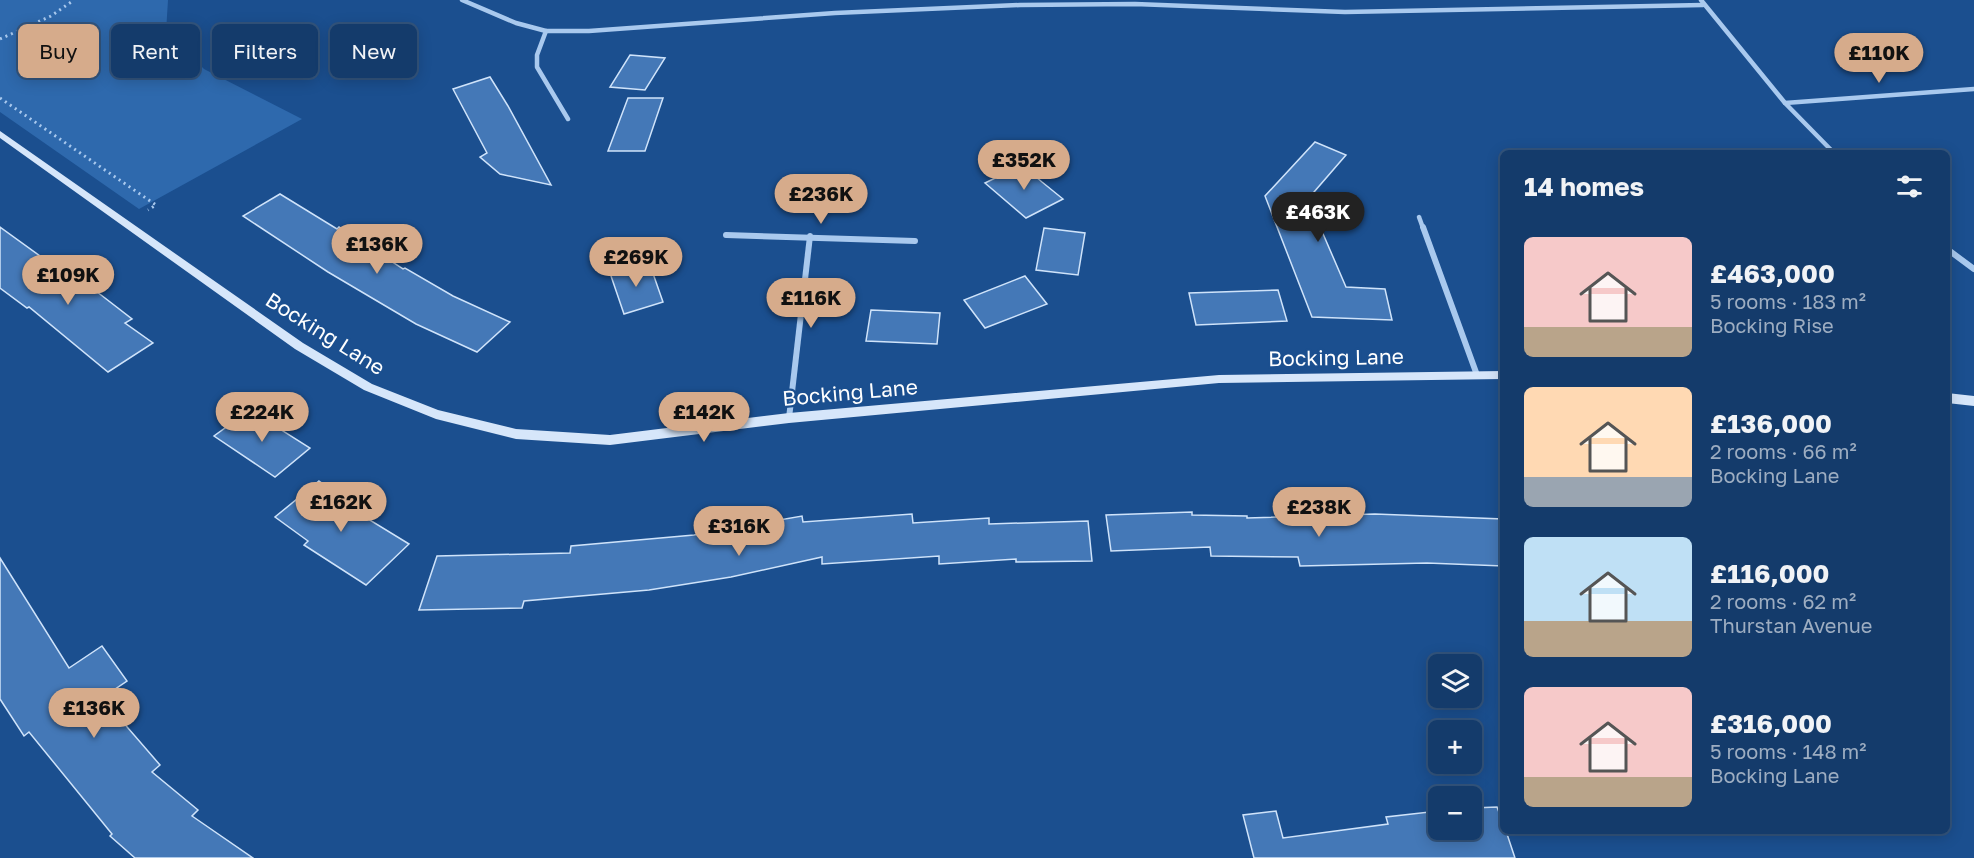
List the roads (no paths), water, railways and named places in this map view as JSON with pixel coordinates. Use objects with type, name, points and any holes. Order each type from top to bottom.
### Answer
[{"type":"street","points":[[462,0],[516,23],[546,31],[590,31],[934,7],[1081,3],[1392,12],[1702,3],[1785,103],[1831,150]]},
{"type":"street","points":[[546,31],[537,55],[537,67],[568,119]]},
{"type":"street","points":[[1785,103],[1974,89]]},
{"type":"street","name":"Bocking Lane","points":[[0,134],[299,346],[368,387],[436,414],[516,434],[610,440],[789,418],[1219,380],[1500,375]]},
{"type":"street","points":[[1419,217],[1477,375]]},
{"type":"street","points":[[726,236],[810,236],[915,241]]},
{"type":"street","points":[[789,418],[810,236]]},
{"type":"street","points":[[1950,251],[1974,269]]},
{"type":"street","points":[[1950,398],[1974,401]]}]
